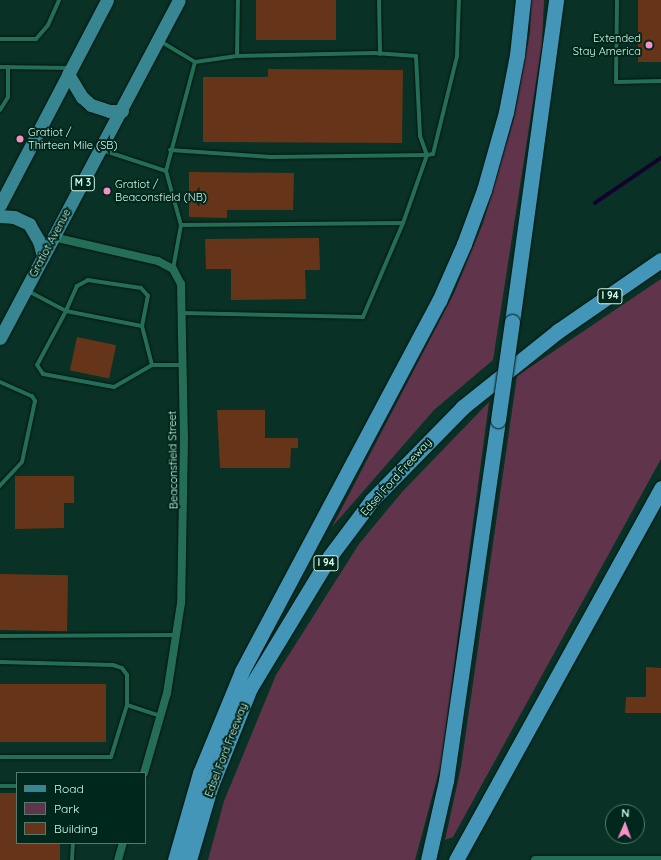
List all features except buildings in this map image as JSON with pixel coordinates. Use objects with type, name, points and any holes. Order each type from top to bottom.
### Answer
[{"type":"highway","points":[[174,860],[200,773],[242,671],[439,301],[464,244],[484,190],[506,112],[517,55],[523,0]]},
{"type":"highway","points":[[428,860],[446,781],[512,322],[556,0]]},
{"type":"highway","name":"Edsel Ford Freeway","points":[[189,860],[210,788],[250,688],[330,556],[372,500],[462,407],[558,331],[661,260]]},
{"type":"highway","points":[[456,860],[661,488]]},
{"type":"main road","points":[[0,205],[107,0]]},
{"type":"main road","name":"Gratiot Avenue","points":[[0,338],[122,111],[179,0]]},
{"type":"main road","points":[[70,71],[82,97],[91,105],[109,111],[122,111]]},
{"type":"main road","points":[[0,216],[14,217],[29,224],[39,241],[43,256]]},
{"type":"street","points":[[53,237],[148,258],[173,269]]},
{"type":"street","name":"Beaconsfield Street","points":[[144,772],[160,716],[178,635],[184,545],[181,284],[173,269]]},
{"type":"street","points":[[118,860],[123,844]]},
{"type":"street","points":[[535,860],[661,860]]},
{"type":"lane","points":[[0,39],[36,39],[48,25],[59,0]]},
{"type":"lane","points":[[237,56],[238,0]]},
{"type":"lane","points":[[379,0],[380,54]]},
{"type":"lane","points":[[170,150],[271,157],[433,154],[457,56],[458,0]]},
{"type":"lane","points":[[617,0],[616,82],[661,81]]},
{"type":"lane","points":[[158,40],[195,62],[237,56],[380,54],[416,56],[420,136],[427,155],[403,223],[364,317],[182,313]]},
{"type":"lane","points":[[173,269],[181,225],[166,171],[170,150],[195,62]]},
{"type":"lane","points":[[0,67],[70,71]]},
{"type":"lane","points":[[0,110],[8,97],[8,67]]},
{"type":"lane","points":[[101,150],[166,171]]},
{"type":"lane","points":[[181,225],[403,223]]},
{"type":"lane","points":[[152,365],[142,326],[148,296],[141,288],[88,280],[77,286],[66,311],[37,365],[40,373],[114,387],[152,365],[181,365]]},
{"type":"lane","points":[[26,290],[66,311],[142,326]]},
{"type":"lane","points":[[0,382],[32,396],[34,401],[22,462],[0,486]]},
{"type":"lane","points":[[0,636],[178,635]]},
{"type":"lane","points":[[0,662],[113,665],[122,668],[127,675],[126,705],[111,757],[0,757]]},
{"type":"lane","points":[[126,705],[160,716]]},
{"type":"lane","points":[[0,786],[16,786]]},
{"type":"lane","points":[[72,860],[73,844]]},
{"type":"green space","points":[[531,0],[544,0],[542,44],[493,360],[434,410],[332,527],[454,293],[483,223],[514,118],[530,32]]},
{"type":"green space","points":[[661,279],[661,459],[453,837],[445,840],[461,767],[517,376]]},
{"type":"green space","points":[[489,402],[441,764],[415,860],[208,860],[224,801],[276,675],[359,544],[402,492]]},
{"type":"waterway","points":[[595,203],[661,158]]},
{"type":"place","name":"Extended Stay America","points":[[649,45]]},
{"type":"place","name":"Gratiot / Thirteen Mile (SB)","points":[[20,139]]},
{"type":"place","name":"Gratiot / Beaconsfield (NB)","points":[[107,191]]}]
